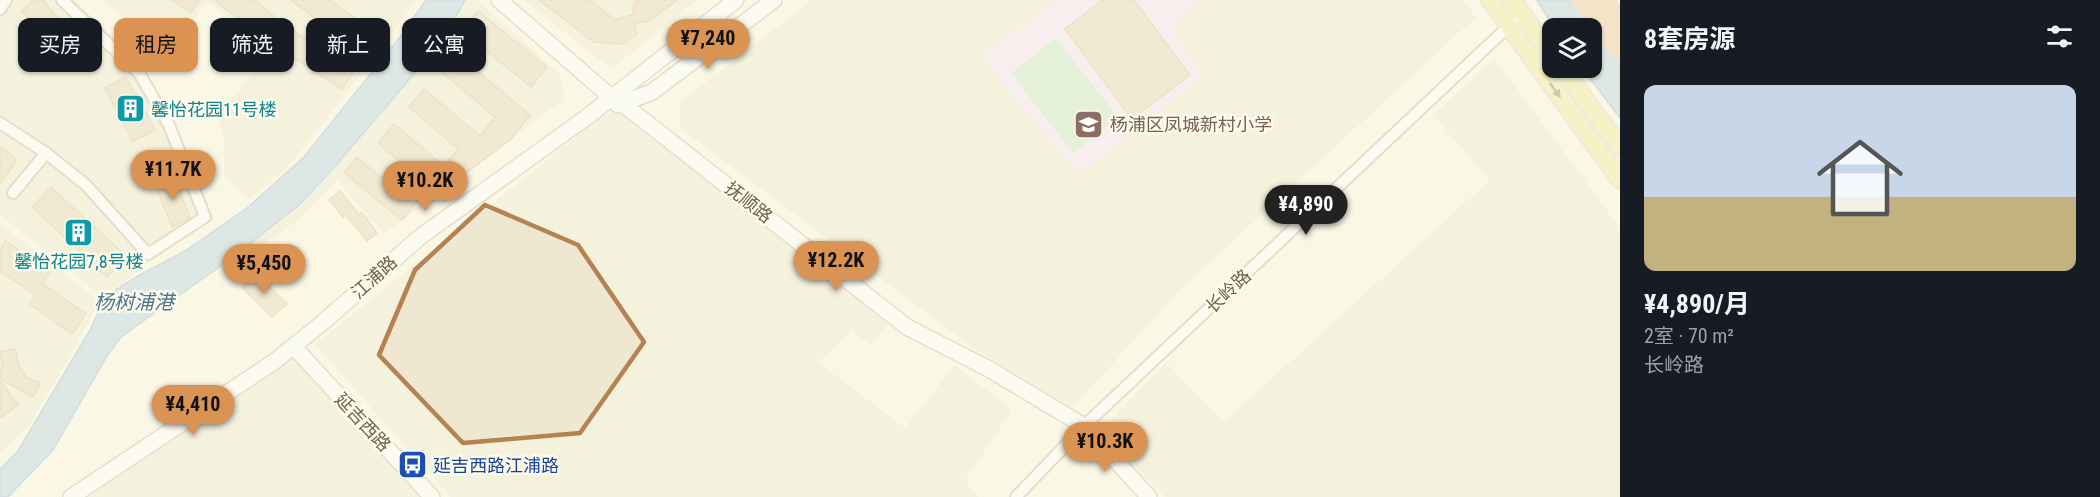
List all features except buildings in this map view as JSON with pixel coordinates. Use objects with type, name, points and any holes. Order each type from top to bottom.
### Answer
[{"type":"highway","points":[[1583,0],[1620,49]]},
{"type":"highway","points":[[1603,0],[1620,23]]},
{"type":"main road","name":"抚顺路","points":[[499,0],[617,100],[907,327],[989,369],[1084,426],[1149,497]]},
{"type":"main road","name":"江浦路","points":[[71,497],[294,347],[420,237],[587,117],[617,100],[736,0]]},
{"type":"main road","name":"江浦路","points":[[617,100],[656,89],[774,0]]},
{"type":"main road","points":[[1490,0],[1620,180]]},
{"type":"main road","points":[[1517,7],[1542,41]]},
{"type":"main road","points":[[1569,78],[1620,147]]},
{"type":"main road","name":"延吉西路","points":[[294,347],[432,497]]},
{"type":"street","points":[[0,9],[6,0]]},
{"type":"street","points":[[0,123],[46,153],[86,185],[148,254],[205,217],[169,125],[139,73],[62,0]]},
{"type":"street","name":"长岭路","points":[[1016,497],[1084,426],[1509,26],[1517,7]]},
{"type":"street","points":[[13,193],[46,153]]},
{"type":"highlighted area","points":[[485,205],[578,245],[644,342],[580,433],[463,443],[379,355],[415,270]]},
{"type":"shaded area","points":[[14,0],[74,0],[93,18],[18,18],[18,72],[102,72],[102,27],[114,38],[114,72],[147,73],[176,131],[212,217],[103,297],[0,214],[0,17]]},
{"type":"shaded area","points":[[103,0],[416,0],[390,36],[390,18],[306,18],[306,72],[362,72],[297,156],[249,200],[224,175],[224,141],[218,119],[253,72],[294,72],[294,18],[230,18],[207,2],[195,18],[125,18]]},
{"type":"shaded area","points":[[465,0],[476,0],[558,72],[564,88],[560,102],[384,234],[337,180],[294,223],[256,250],[251,244],[300,204],[416,72],[486,72],[486,18],[454,18]]},
{"type":"shaded area","points":[[523,0],[697,0],[612,69]]},
{"type":"shaded area","points":[[812,0],[1058,0],[980,56],[1171,27],[1200,0],[1463,0],[1476,17],[1178,292],[1072,408],[976,350],[681,129],[679,103]]},
{"type":"shaded area","name":"杨浦区凤城新村小学","points":[[1058,0],[1200,0],[1171,27],[1204,74],[1079,175],[980,56]]},
{"type":"shaded area","points":[[1494,58],[1620,228],[1620,497],[1165,497],[1101,431],[1166,362],[1224,422],[1490,180],[1433,115]]},
{"type":"shaded area","points":[[612,112],[626,116],[891,320],[871,346],[852,330],[818,362],[905,428],[955,365],[1012,410],[965,480],[978,497],[451,497],[315,344],[595,122]]},
{"type":"shaded area","points":[[0,224],[100,301],[28,427],[0,453]]},
{"type":"shaded area","points":[[294,353],[425,497],[81,497]]},
{"type":"green space","points":[[1056,38],[1118,117],[1073,153],[1011,73]]},
{"type":"water","name":"杨树浦港","points":[[426,0],[465,0],[454,18],[413,18]]},
{"type":"water","points":[[1537,0],[1582,0],[1596,18],[1548,18]]},
{"type":"water","points":[[1602,26],[1620,49],[1620,118],[1590,78],[1602,78]]},
{"type":"water","name":"杨树浦港","points":[[402,34],[402,72],[416,72],[330,172],[300,204],[236,255],[121,337],[107,356],[53,450],[8,497],[0,497],[0,469],[18,451],[90,330],[102,304],[112,292],[185,251],[247,208],[304,157],[372,72],[390,72],[390,50]]},
{"type":"place","name":"馨怡花园11号楼","points":[[130,109]]},
{"type":"place","name":"杨浦区凤城新村小学","points":[[1089,124]]},
{"type":"place","name":"馨怡花园7,8号楼","points":[[79,232]]},
{"type":"place","name":"延吉西路江浦路","points":[[412,465]]}]
